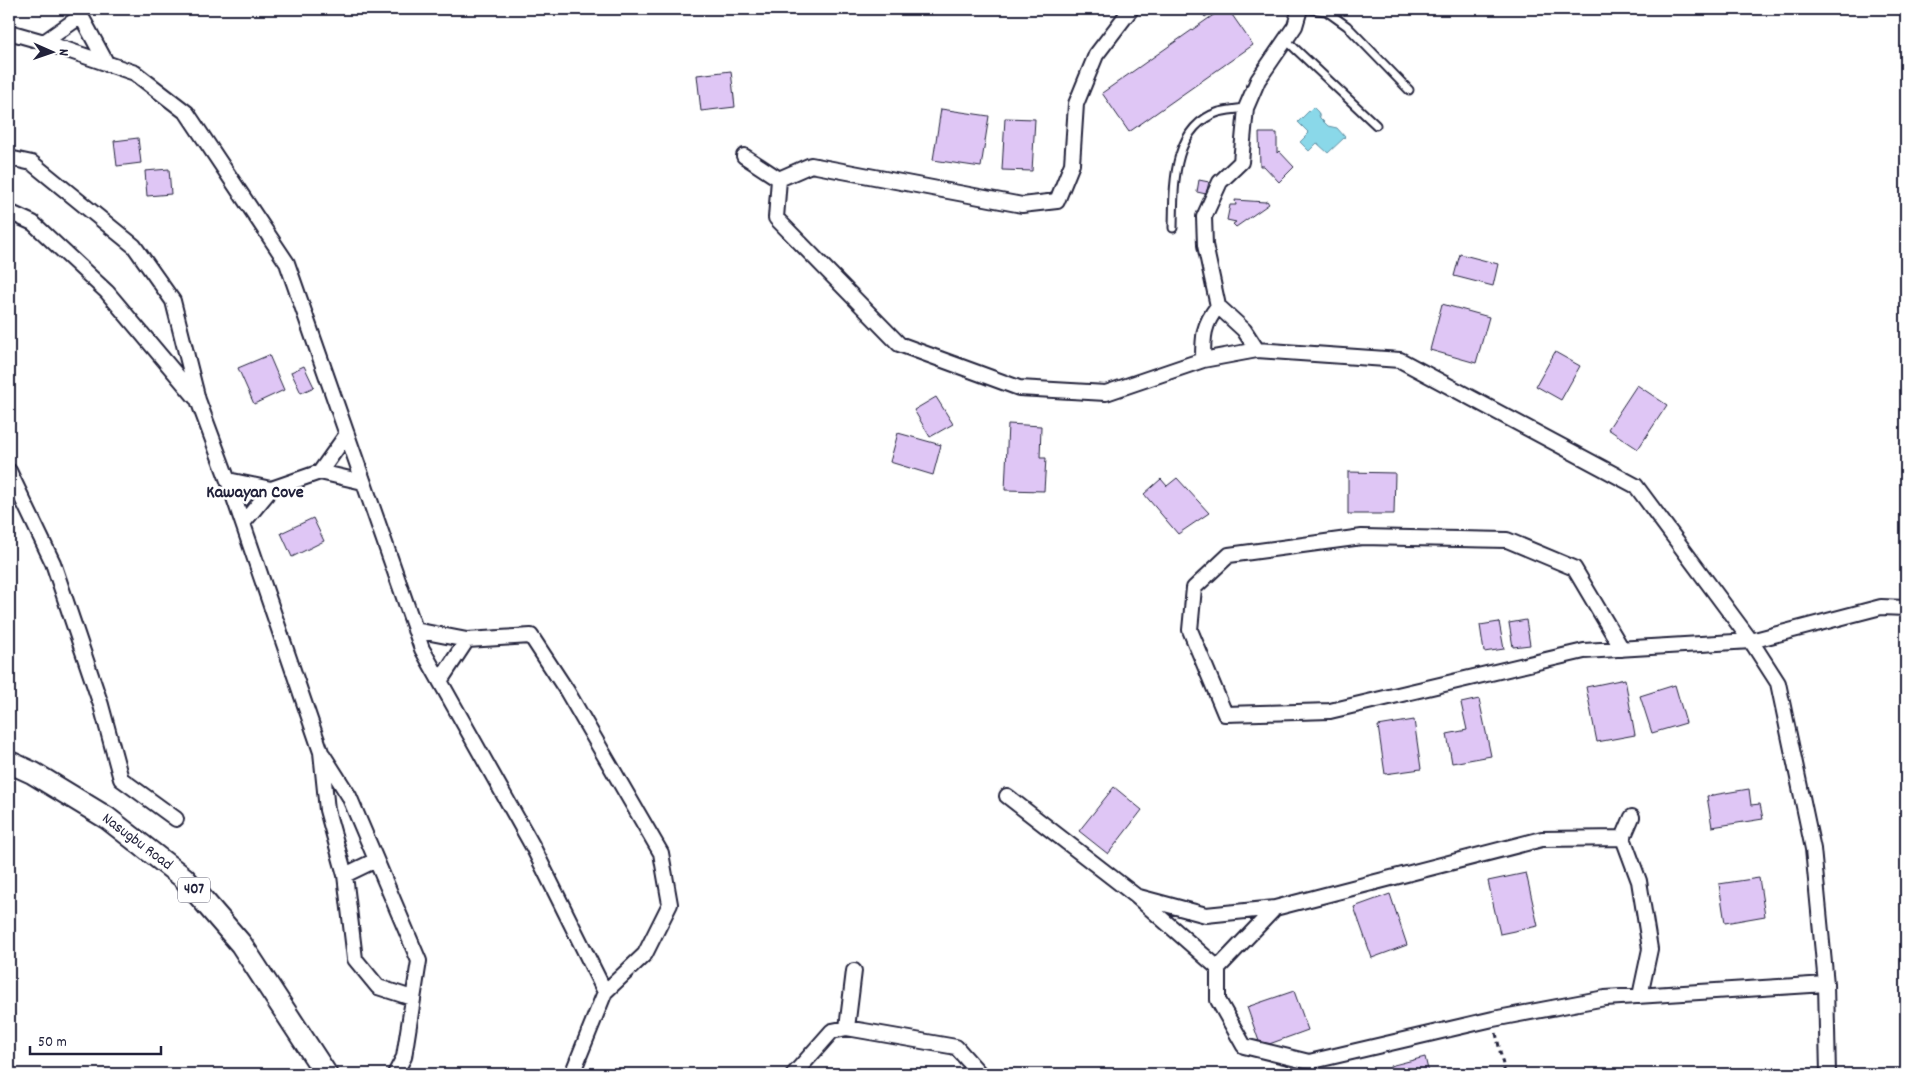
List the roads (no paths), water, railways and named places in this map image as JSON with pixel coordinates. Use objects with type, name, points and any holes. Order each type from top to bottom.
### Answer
[{"type":"main road","name":"Nasugbu Road","points":[[9,762],[33,773],[107,818],[184,878],[241,944],[326,1074]]},
{"type":"street","points":[[779,179],[811,164],[1022,205],[1057,201],[1072,164],[1076,104],[1096,55],[1131,9]]},
{"type":"street","points":[[1257,350],[1244,330],[1218,306],[1205,245],[1204,217],[1220,182],[1240,162],[1246,108],[1258,80],[1295,26],[1300,9]]},
{"type":"street","points":[[44,42],[81,13],[107,64]]},
{"type":"street","points":[[9,32],[135,73],[186,113],[287,262],[422,649],[532,845],[606,992]]},
{"type":"street","points":[[744,156],[779,179]]},
{"type":"street","points":[[9,158],[32,163],[134,246],[173,302],[198,400],[228,480],[321,752],[327,810],[345,875],[355,959],[378,987],[412,998]]},
{"type":"street","points":[[779,179],[776,218],[899,344],[1019,388],[1106,392],[1203,360],[1257,350],[1400,360],[1636,486],[1751,642],[1778,682],[1813,849],[1826,984],[1828,1074]]},
{"type":"street","points":[[9,212],[32,223],[107,292],[198,400]]},
{"type":"street","points":[[1203,360],[1204,330],[1208,318],[1218,306]]},
{"type":"street","points":[[320,472],[347,434]]},
{"type":"street","points":[[9,471],[52,563],[101,705],[121,779],[176,819]]},
{"type":"street","points":[[242,523],[271,489],[320,472],[363,482]]},
{"type":"street","points":[[228,480],[271,489]]},
{"type":"street","points":[[1622,649],[1574,568],[1506,540],[1362,537],[1229,555],[1194,588],[1190,630],[1225,714],[1330,711],[1584,651],[1622,649],[1751,642],[1881,607],[1906,608]]},
{"type":"street","points":[[415,630],[467,640],[531,636],[567,690],[661,853],[670,904],[645,954],[606,992],[572,1074]]},
{"type":"street","points":[[440,681],[467,640]]},
{"type":"street","points":[[321,752],[349,796],[419,962],[404,1057],[395,1074]]},
{"type":"street","points":[[1008,796],[1136,896],[1218,968]]},
{"type":"street","points":[[1632,817],[1623,838],[1639,881],[1650,949],[1640,996]]},
{"type":"street","points":[[1136,896],[1206,915],[1275,908],[1542,840],[1623,838]]},
{"type":"street","points":[[345,875],[376,860]]},
{"type":"street","points":[[1275,908],[1218,968],[1218,1000],[1244,1046],[1309,1062],[1493,1019],[1605,998],[1826,984]]},
{"type":"street","points":[[847,1028],[854,971]]},
{"type":"street","points":[[794,1074],[832,1031],[847,1028],[956,1047],[980,1074]]},
{"type":"lane","points":[[1308,9],[1326,11],[1347,26],[1408,90]]},
{"type":"lane","points":[[1286,40],[1376,125]]},
{"type":"lane","points":[[1172,228],[1174,180],[1183,143],[1198,124],[1218,112],[1246,108]]},
{"type":"water","points":[[1313,107],[1328,126],[1337,128],[1345,137],[1328,153],[1317,143],[1309,151],[1300,142],[1309,133],[1298,122]]},
{"type":"district","name":"Kawayan Cove","points":[[255,493]]}]
